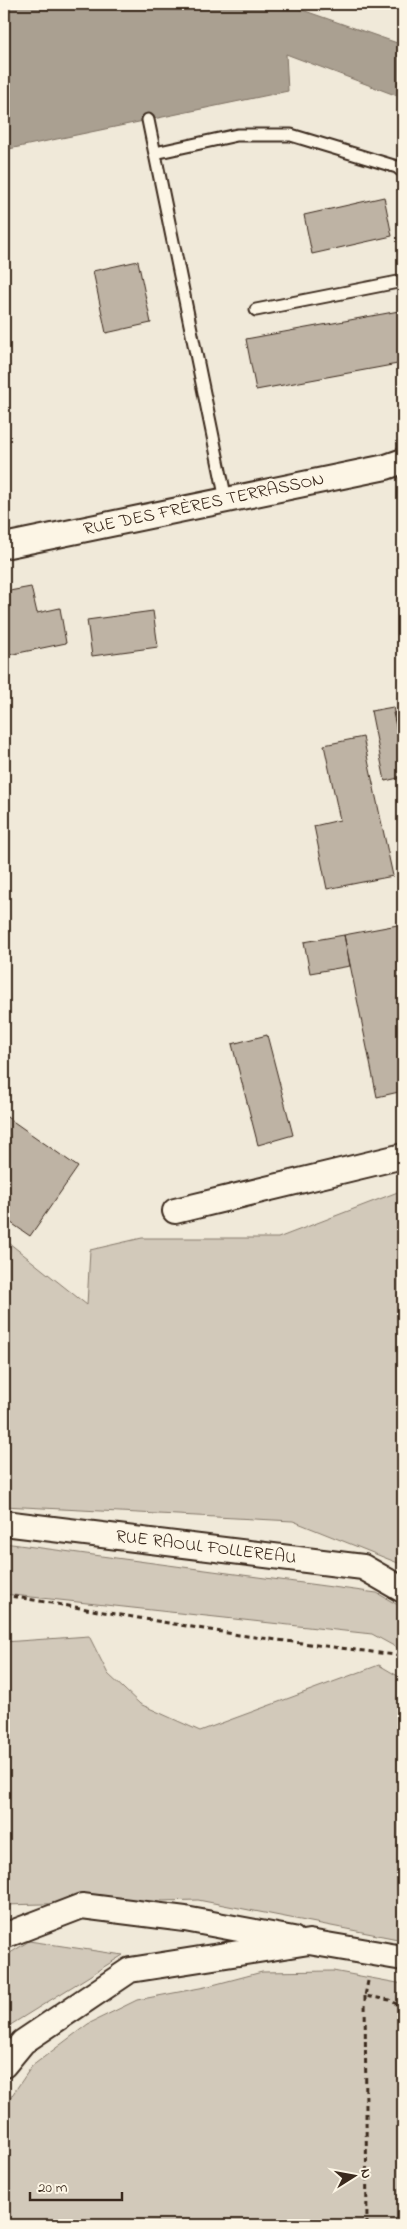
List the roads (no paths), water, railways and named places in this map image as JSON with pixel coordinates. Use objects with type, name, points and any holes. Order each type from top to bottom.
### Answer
[{"type":"street","name":"RUE DES FRÈRES TERRASSON","points":[[4,546],[386,467],[403,461]]},
{"type":"street","points":[[175,1211],[403,1156]]},
{"type":"street","name":"RUE RAOUL FOLLEREAU","points":[[4,1523],[363,1567],[403,1590]]},
{"type":"street","points":[[4,1936],[82,1906],[185,1919],[403,1958]]},
{"type":"street","points":[[4,2065],[23,2042],[130,1970],[309,1942]]},
{"type":"lane","points":[[148,120],[226,500]]},
{"type":"lane","points":[[155,153],[237,135],[291,135],[397,167],[403,172]]},
{"type":"lane","points":[[256,310],[403,281]]}]
